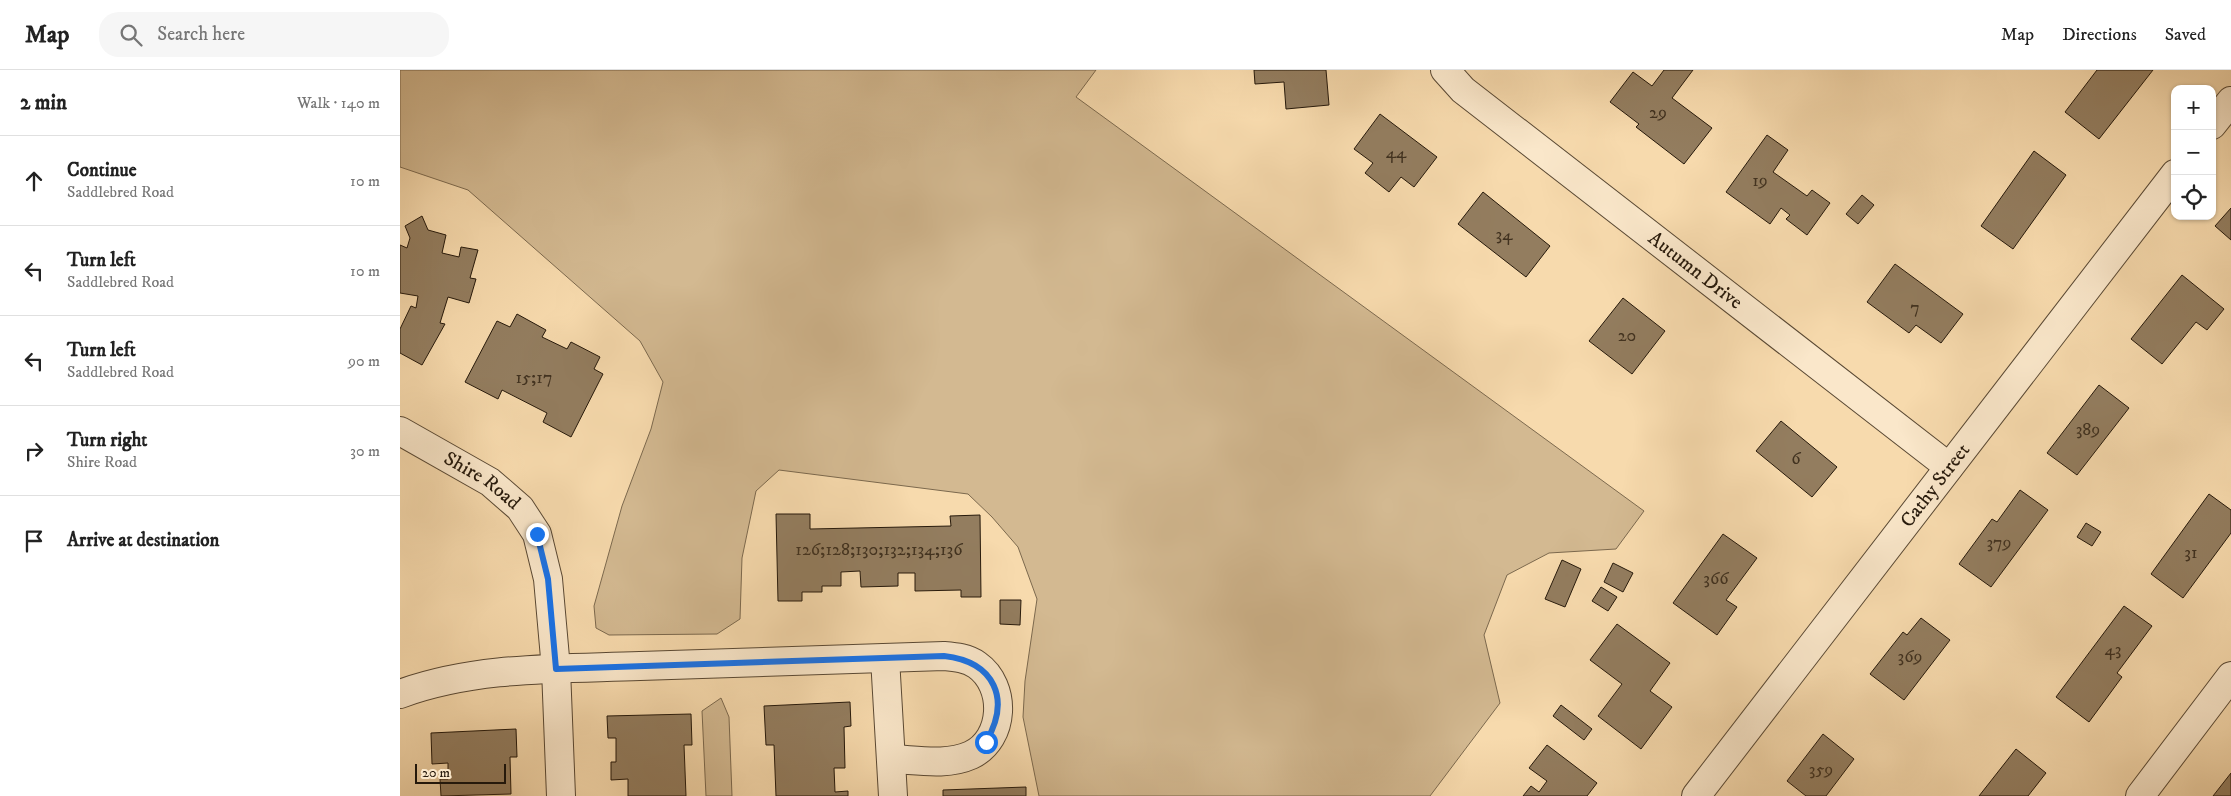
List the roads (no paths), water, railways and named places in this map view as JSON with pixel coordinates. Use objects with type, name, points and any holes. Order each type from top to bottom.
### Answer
[{"type":"street","name":"Autumn Drive","points":[[1445,70],[1463,90],[1949,467]]},
{"type":"street","points":[[2216,120],[2231,101]]},
{"type":"street","name":"Cathy Street","points":[[1696,796],[2174,175]]},
{"type":"street","name":"Shire Road","points":[[400,431],[490,482],[520,508],[537,534],[548,579],[556,669],[561,796]]},
{"type":"street","points":[[400,694],[429,684],[476,675],[556,669],[944,656],[961,658],[977,665],[989,678],[997,693],[999,710],[995,727],[986,742],[973,754],[957,760],[892,759]]},
{"type":"street","points":[[885,658],[893,796]]},
{"type":"street","points":[[2140,796],[2231,676]]}]
